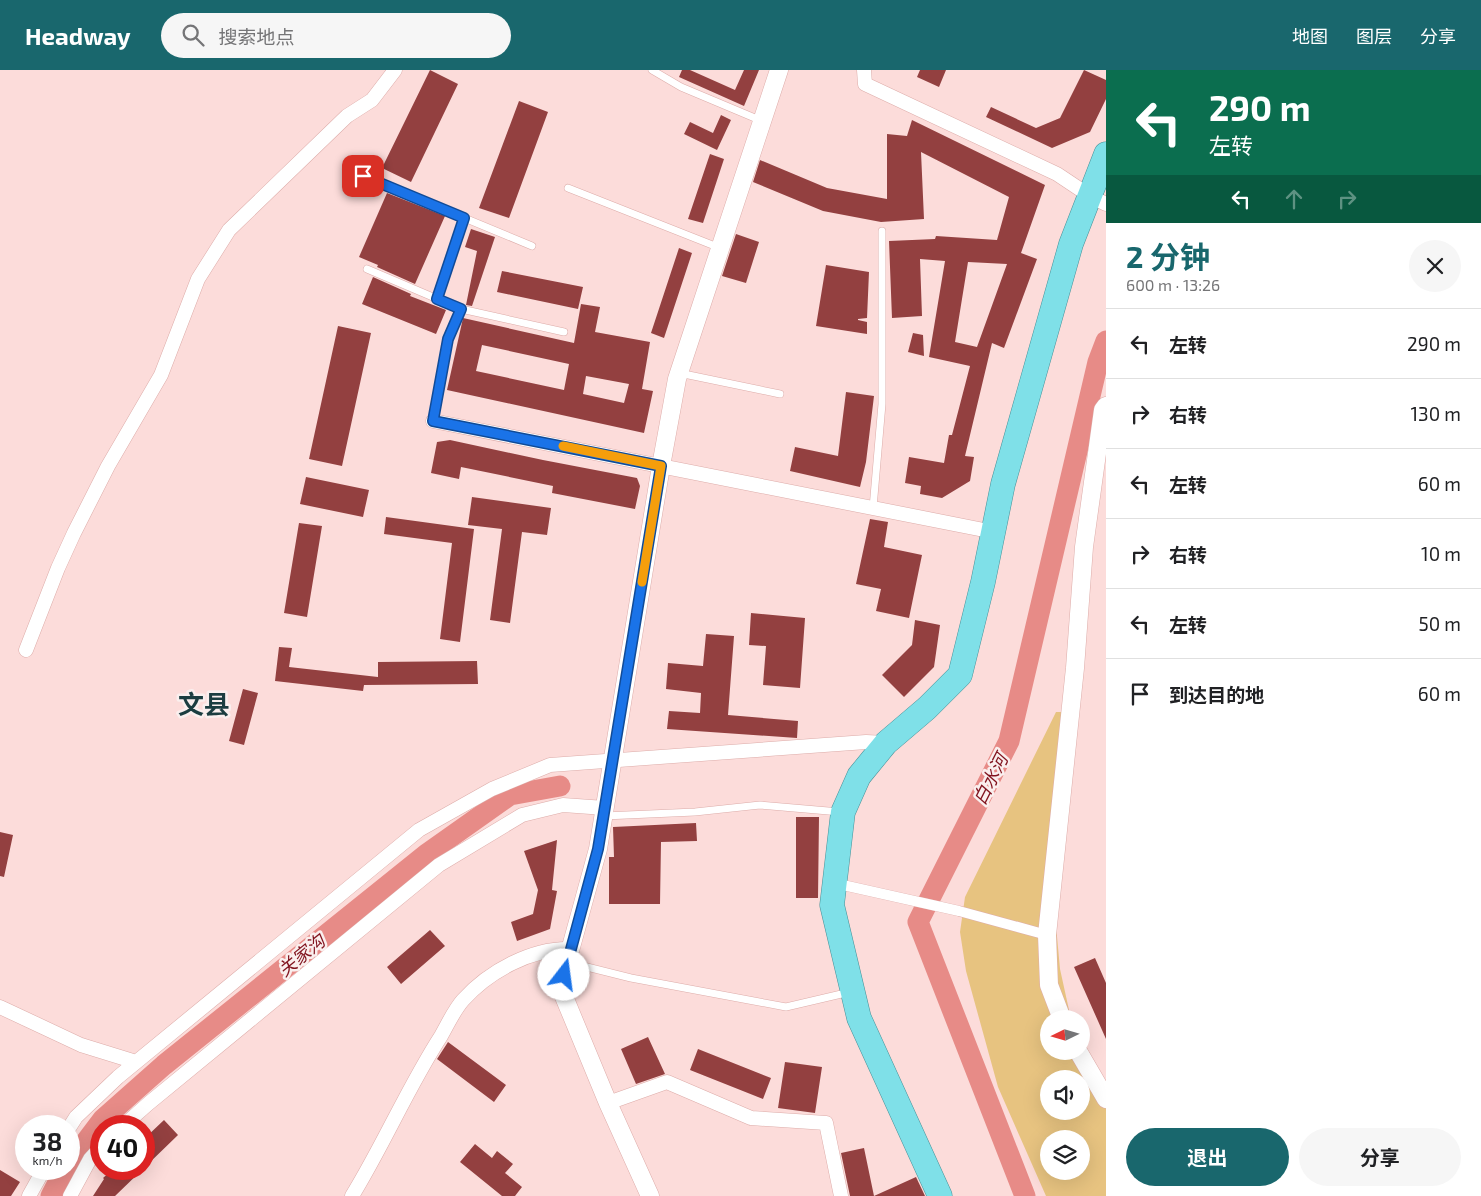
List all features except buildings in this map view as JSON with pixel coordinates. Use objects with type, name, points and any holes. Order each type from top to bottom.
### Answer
[{"type":"highway","points":[[940,1196],[859,1018],[832,904],[841,884],[842,812],[859,776],[886,743],[927,708],[960,675],[994,532],[1003,484],[1071,244],[1098,200],[1106,154]]},
{"type":"street","points":[[26,650],[58,568],[74,533],[108,466],[161,375],[198,279],[229,230],[320,140],[347,116],[372,100],[395,70]]},
{"type":"street","points":[[650,1196],[608,1103],[560,987],[598,849],[661,466],[679,373],[779,70]]},
{"type":"street","points":[[864,70],[865,84],[1057,174],[1098,200]]},
{"type":"street","points":[[1059,1010],[1049,985],[1047,935],[1075,668],[1084,547],[1103,410],[1106,406]]},
{"type":"street","points":[[433,421],[994,532]]},
{"type":"street","points":[[78,1115],[118,1077],[419,830],[492,788],[550,766],[866,742],[886,743]]},
{"type":"street","points":[[135,1115],[440,865],[522,815],[563,805],[604,812]]},
{"type":"street","points":[[841,884],[959,911],[1047,935]]},
{"type":"street","points":[[352,1196],[405,1100],[419,1070],[463,1000],[485,980],[503,968],[532,954],[555,949],[569,956]]},
{"type":"street","points":[[0,1007],[81,1045],[136,1062]]},
{"type":"street","points":[[1083,1060],[1106,1099]]},
{"type":"street","points":[[608,1103],[667,1082],[751,1118],[826,1123],[841,1196]]},
{"type":"street","points":[[70,1196],[90,1159]]},
{"type":"street","points":[[29,1196],[38,1180]]},
{"type":"lane","points":[[652,70],[681,87],[763,121]]},
{"type":"lane","points":[[346,169],[532,246]]},
{"type":"lane","points":[[568,188],[720,249]]},
{"type":"lane","points":[[437,299],[464,218]]},
{"type":"lane","points":[[872,508],[882,404],[882,231]]},
{"type":"lane","points":[[367,269],[461,309],[564,332]]},
{"type":"lane","points":[[433,421],[448,339],[461,309]]},
{"type":"lane","points":[[679,373],[780,394]]},
{"type":"lane","points":[[604,812],[694,812],[760,804],[842,812]]},
{"type":"lane","points":[[569,956],[631,978],[786,1007],[853,991]]},
{"type":"shaded area","points":[[1056,712],[1073,712],[1053,893],[1060,969],[1069,1010],[1040,1010],[1040,1060],[1086,1060],[1106,1109],[1106,1196],[1046,1196],[998,1087],[966,971],[960,932],[965,897]]},
{"type":"waterway","name":"白水河","points":[[1025,1196],[918,922],[1009,741],[1098,362],[1106,341]]},
{"type":"waterway","name":"关家沟","points":[[80,1149],[103,1119],[164,1065],[428,853],[510,795],[560,786]]},
{"type":"waterway","name":"关家沟","points":[[51,1196],[59,1180]]},
{"type":"slow traffic","points":[[563,446],[661,466],[642,582]]},
{"type":"district","name":"文县","points":[[204,703]]},
{"type":"route","points":[[363,176],[464,218],[437,299],[461,309],[448,339],[433,421],[661,466],[598,849],[564,975]]}]
